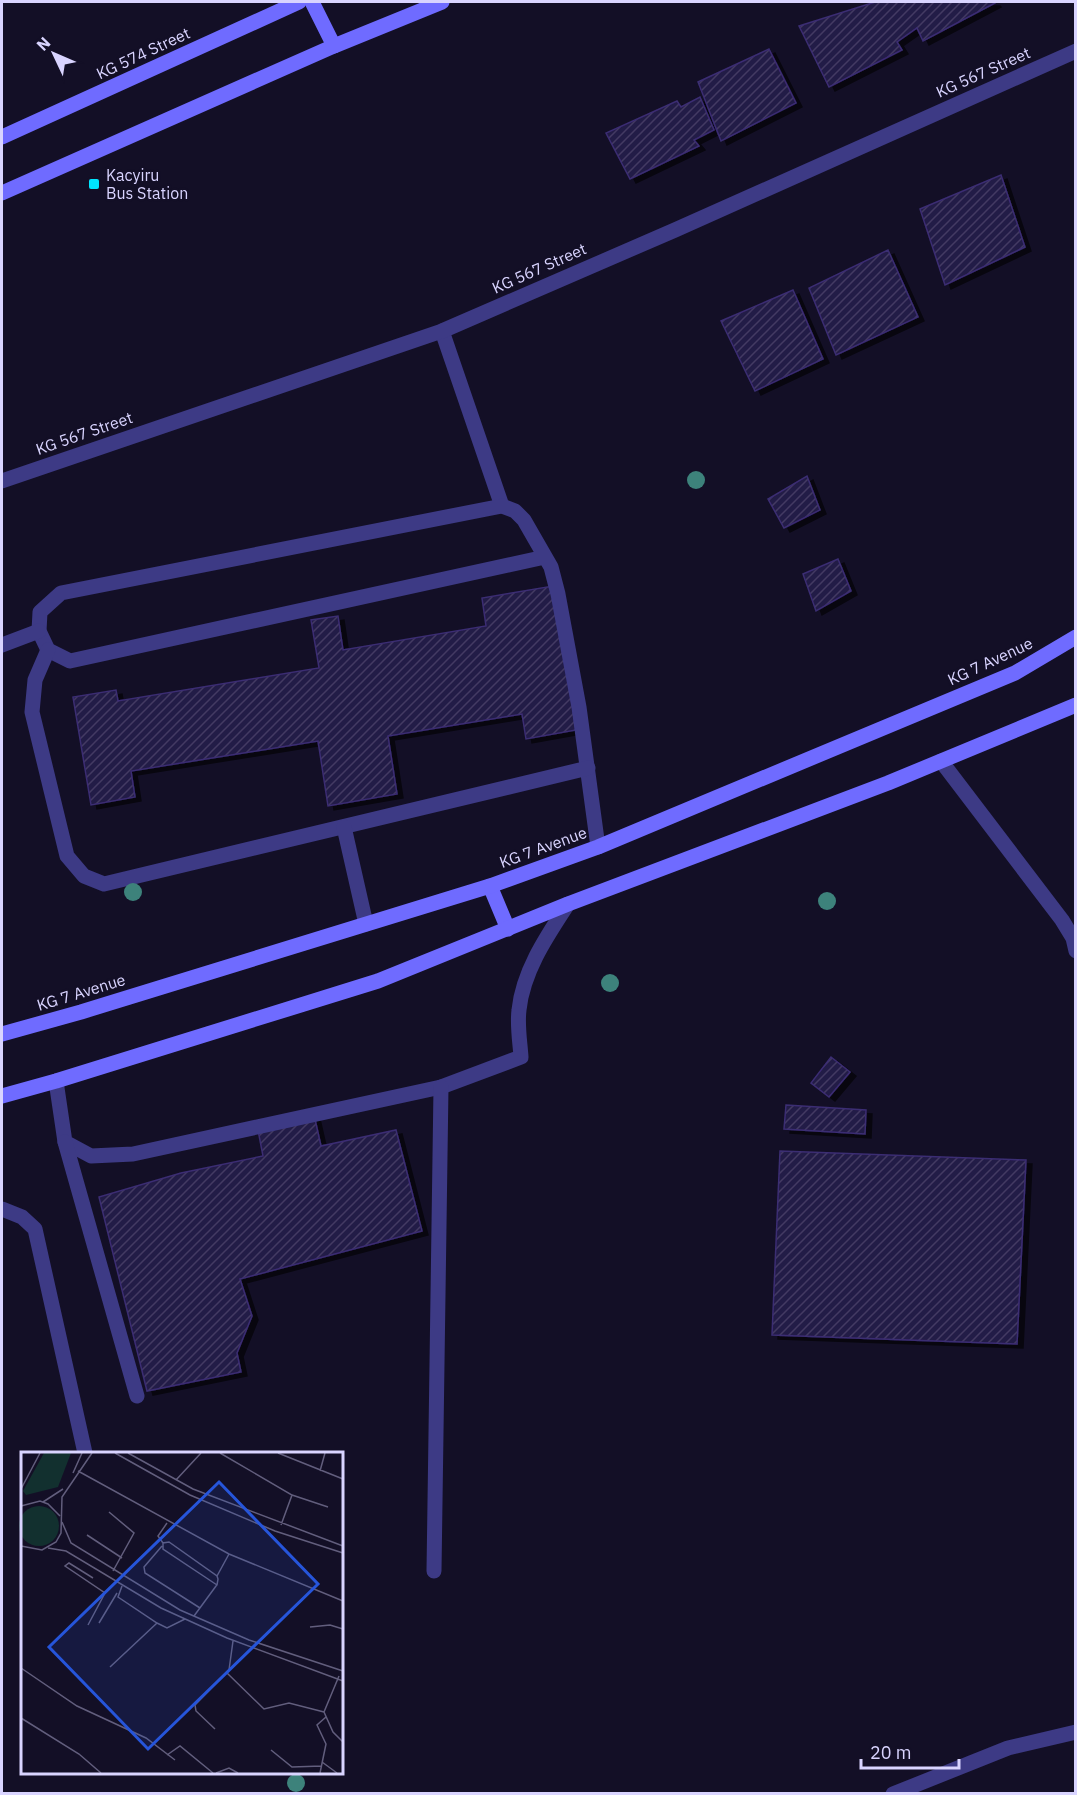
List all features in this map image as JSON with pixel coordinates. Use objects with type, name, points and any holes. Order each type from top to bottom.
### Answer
[{"type":"main road","name":"KG 574 Street","points":[[2,137],[299,2]]},
{"type":"main road","points":[[312,2],[334,46]]},
{"type":"main road","points":[[2,193],[334,46],[442,2]]},
{"type":"main road","name":"KG 7 Avenue","points":[[2,1034],[81,1012],[490,886],[598,847],[1015,673],[1076,637]]},
{"type":"main road","points":[[2,1096],[378,981],[568,904],[888,783],[1076,705]]},
{"type":"main road","points":[[490,886],[508,928]]},
{"type":"street","name":"KG 567 Street","points":[[2,481],[442,331],[1076,51]]},
{"type":"street","points":[[442,331],[501,506]]},
{"type":"street","points":[[545,557],[69,661],[48,650],[39,632],[40,612],[61,593],[501,506],[515,511],[524,520],[551,567],[558,594],[579,707],[598,847]]},
{"type":"street","points":[[2,645],[39,632]]},
{"type":"street","points":[[48,650],[34,680],[32,712],[67,856],[84,876],[104,884],[588,768]]},
{"type":"street","points":[[940,761],[1062,920],[1073,938],[1076,951]]},
{"type":"street","points":[[344,827],[366,924]]},
{"type":"street","points":[[64,1142],[91,1156],[133,1154],[441,1087],[520,1057],[519,1010],[528,973],[568,904]]},
{"type":"street","points":[[56,1081],[64,1142],[137,1396]]},
{"type":"street","points":[[434,1571],[441,1087]]},
{"type":"street","points":[[2,1209],[22,1217],[35,1228],[85,1452]]},
{"type":"street","points":[[893,1794],[1008,1748],[1076,1732]]},
{"type":"building","points":[[875,2],[995,3],[923,41],[917,28],[897,42],[902,50],[829,87],[799,26]]},
{"type":"building","points":[[769,49],[796,103],[721,141],[698,82]]},
{"type":"building","points":[[700,97],[714,130],[694,140],[699,146],[630,179],[606,133],[677,101],[681,107]]},
{"type":"building","points":[[1001,175],[1025,247],[945,285],[920,209]]},
{"type":"building","points":[[888,250],[918,317],[836,355],[809,288]]},
{"type":"building","points":[[793,290],[823,359],[755,391],[721,321]]},
{"type":"building","points":[[807,476],[820,510],[784,528],[768,499]]},
{"type":"building","points":[[838,559],[851,591],[816,611],[803,574]]},
{"type":"building","points":[[553,586],[576,730],[526,739],[522,714],[388,736],[397,794],[328,806],[318,741],[131,771],[135,797],[91,805],[73,697],[116,690],[118,701],[319,668],[311,620],[338,616],[343,650],[486,626],[482,598]]},
{"type":"building","points":[[831,1057],[850,1072],[829,1097],[811,1083]]},
{"type":"building","points":[[786,1105],[866,1110],[865,1134],[784,1129]]},
{"type":"building","points":[[314,1115],[321,1146],[396,1130],[422,1231],[240,1279],[252,1316],[237,1353],[241,1372],[147,1391],[99,1197],[181,1173],[263,1156],[258,1130]]},
{"type":"building","points":[[780,1151],[1026,1160],[1017,1344],[772,1335]]},
{"type":"place","name":"Kacyiru Bus Station","points":[[94,184]]}]
